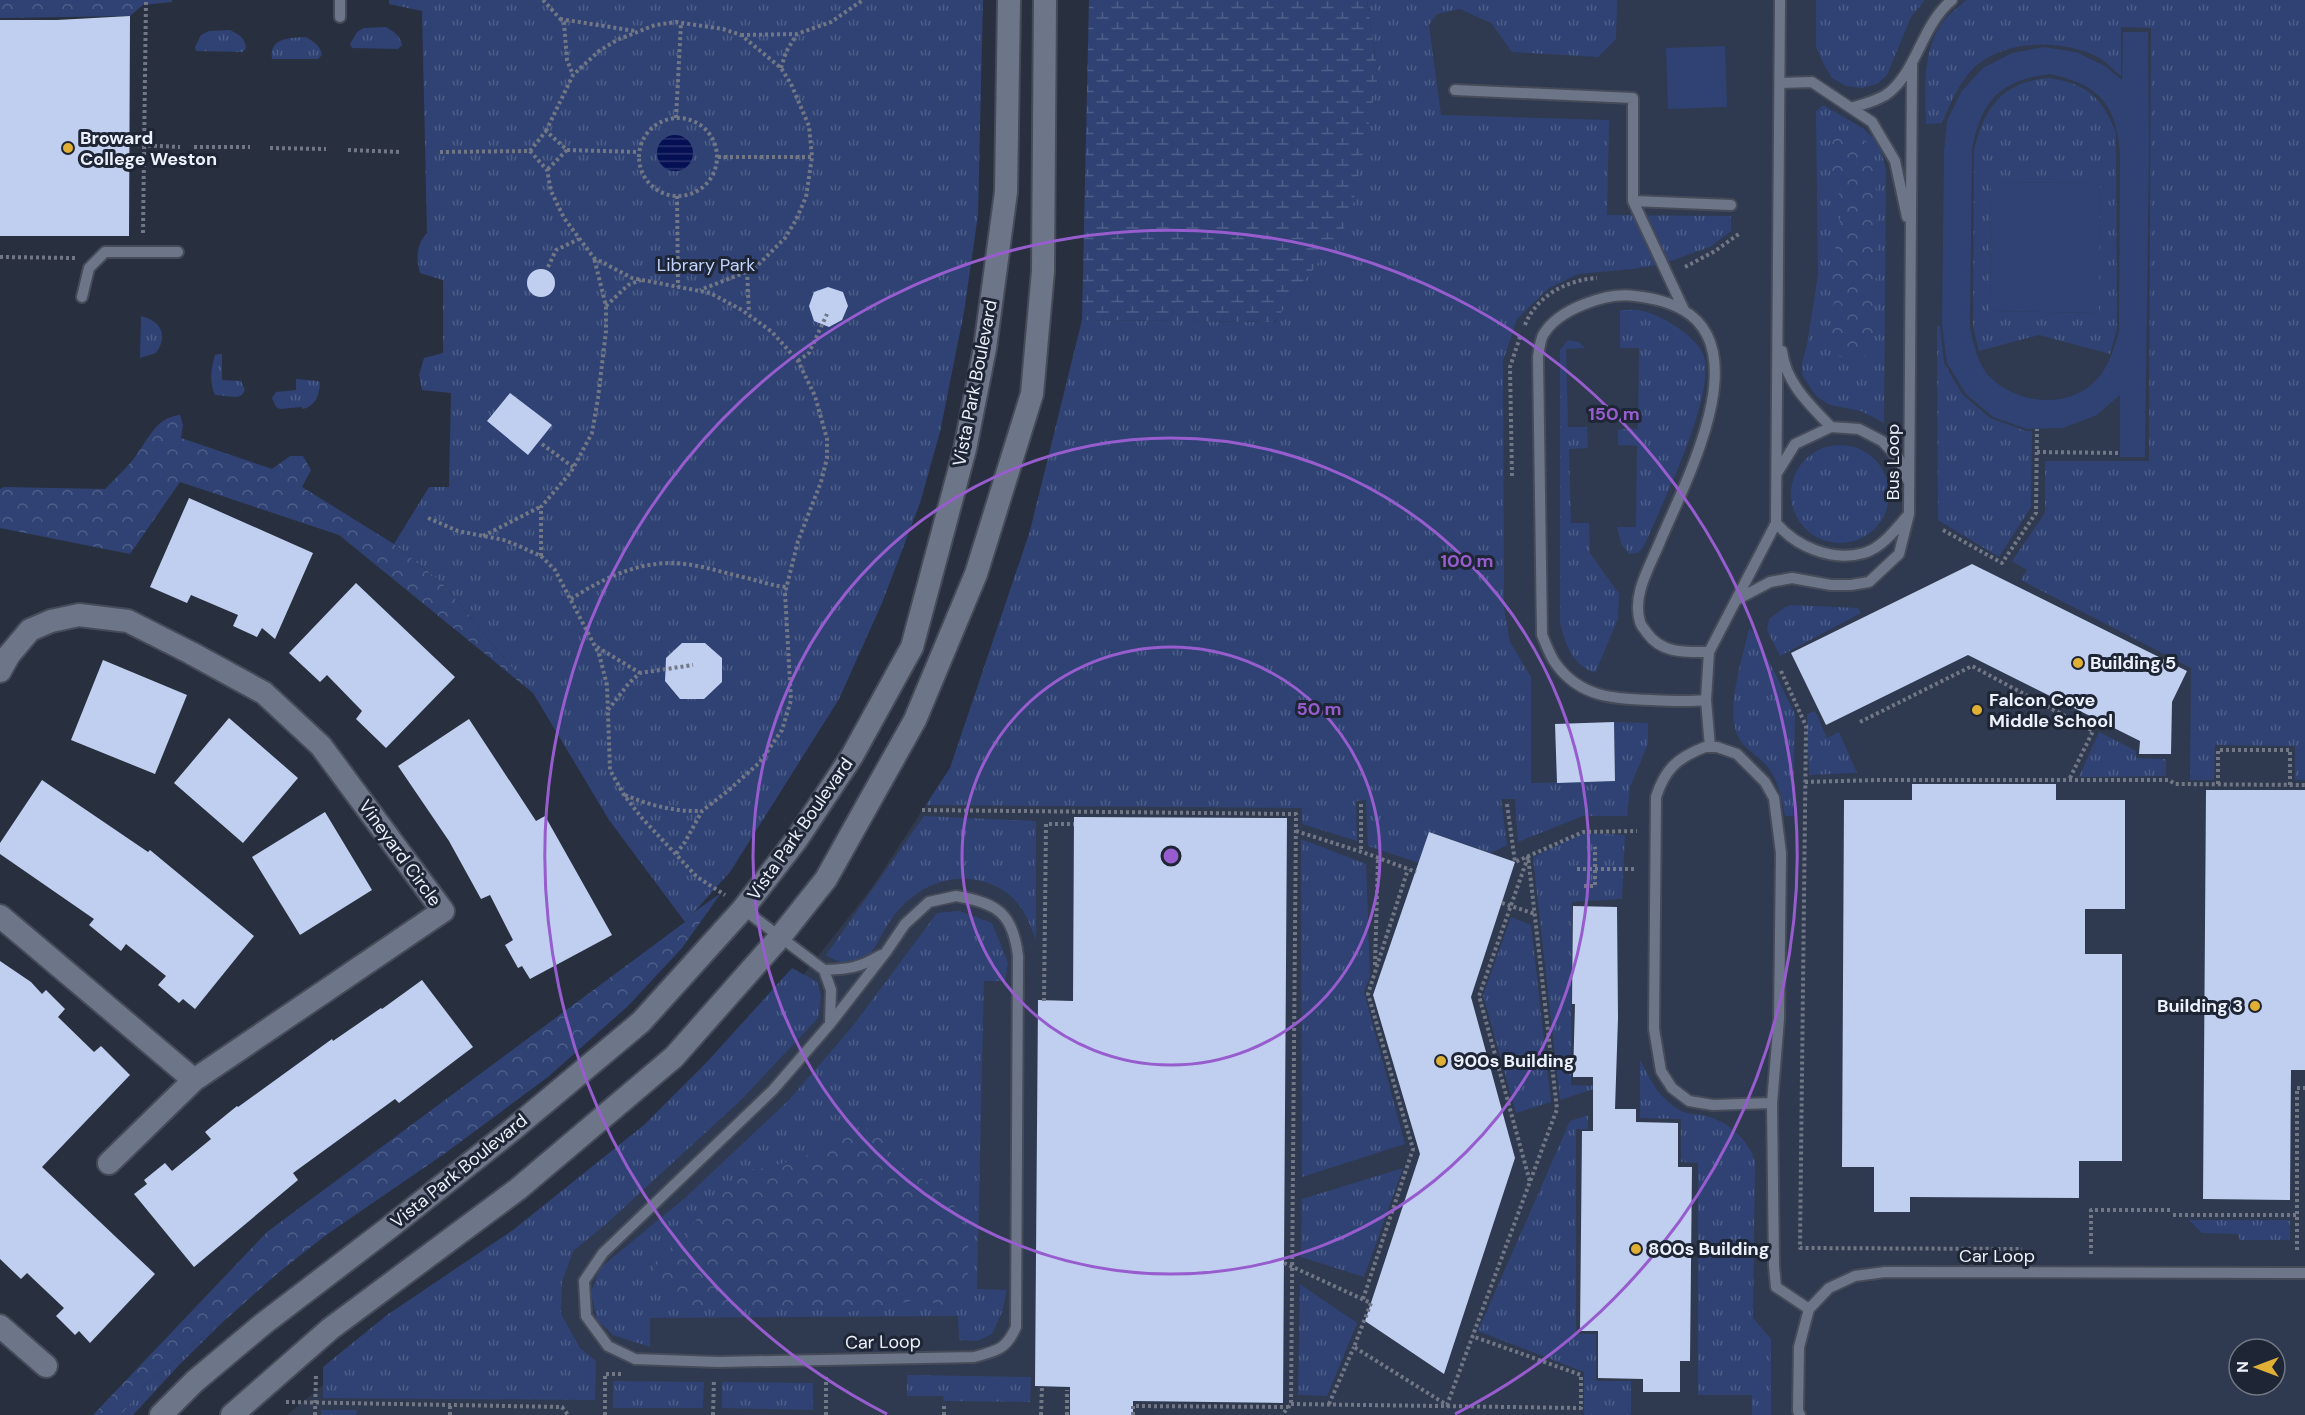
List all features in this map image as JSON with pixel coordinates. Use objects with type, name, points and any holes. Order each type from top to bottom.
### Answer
[{"type":"street","name":"Vista Park Boulevard","points":[[161,1415],[195,1381],[263,1324],[493,1145],[640,1022],[734,902],[797,839],[852,756],[912,647],[965,449],[985,348],[1006,192],[1009,0]]},
{"type":"street","points":[[232,1415],[330,1329],[518,1190],[674,1057],[780,937],[826,879],[915,720],[976,574],[1032,394],[1043,271],[1045,0]]},
{"type":"street","name":"Vineyard Circle","points":[[0,671],[9,655],[30,630],[51,621],[79,615],[128,621],[191,653],[264,693],[321,746],[442,911],[194,1080]]},
{"type":"street","points":[[0,916],[194,1080],[109,1163]]},
{"type":"street","points":[[0,1326],[46,1366]]},
{"type":"lane","points":[[340,0],[340,17]]},
{"type":"lane","points":[[1710,747],[1706,700],[1709,652],[1776,523],[1780,0]]},
{"type":"lane","points":[[1851,108],[1893,90],[1912,64],[1923,38],[1952,0]]},
{"type":"lane","name":"Bus Loop","points":[[1776,523],[1788,536],[1805,546],[1838,556],[1865,553],[1888,538],[1909,514],[1912,64]]},
{"type":"lane","points":[[1780,83],[1812,82],[1872,122],[1895,161],[1911,237]]},
{"type":"lane","points":[[1455,90],[1632,98],[1632,201],[1684,310]]},
{"type":"lane","points":[[1632,201],[1731,205]]},
{"type":"lane","points":[[82,297],[89,268],[105,252],[178,252]]},
{"type":"lane","points":[[1706,700],[1624,700],[1594,694],[1571,681],[1555,663],[1542,634],[1538,357],[1543,335],[1561,315],[1600,298],[1628,295],[1658,299],[1684,310],[1701,326],[1713,348],[1716,373],[1712,404],[1699,449],[1638,595],[1640,623],[1652,639],[1666,649],[1709,652]]},
{"type":"lane","points":[[1779,317],[1783,358],[1798,392],[1830,427]]},
{"type":"lane","points":[[1777,474],[1795,444],[1830,427],[1859,429],[1882,441],[1899,459],[1909,482]]},
{"type":"lane","points":[[1738,599],[1770,582],[1792,578],[1832,585],[1869,582],[1899,554],[1909,514]]},
{"type":"lane","points":[[1772,1103],[1724,1105],[1689,1101],[1672,1088],[1661,1071],[1654,1029],[1656,797],[1663,776],[1673,766],[1694,752],[1710,747],[1737,754],[1765,783],[1774,798],[1780,853],[1779,1019],[1772,1103],[1774,1266],[1776,1287],[1809,1309]]},
{"type":"lane","name":"Car Loop","points":[[956,896],[983,901],[1002,914],[1015,933],[1018,956],[1016,1327],[1010,1342],[995,1351],[974,1357],[718,1362],[635,1359],[608,1346],[585,1316],[584,1281],[596,1262],[773,1090],[830,1024],[905,924],[929,902],[956,896]]},
{"type":"lane","points":[[734,902],[824,970],[831,990],[830,1024]]},
{"type":"lane","name":"Car Loop","points":[[824,970],[853,969],[886,952]]},
{"type":"lane","name":"Car Loop","points":[[1800,1415],[1799,1347],[1809,1309],[1829,1288],[1855,1276],[1885,1272],[2305,1273]]},
{"type":"path","points":[[143,233],[146,0]]},
{"type":"path","points":[[543,0],[564,23],[567,60],[573,75]]},
{"type":"path","points":[[530,151],[546,131],[573,75],[599,51],[636,32],[655,25],[681,22],[741,34],[797,34],[831,22],[863,0]]},
{"type":"path","points":[[560,19],[636,32]]},
{"type":"path","points":[[676,118],[681,22]]},
{"type":"path","points":[[699,291],[754,269],[785,238],[806,197],[812,157],[808,126],[791,84],[781,68],[741,34]]},
{"type":"path","points":[[781,68],[786,52],[797,34]]},
{"type":"path","points":[[676,118],[689,119],[701,125],[716,145],[718,157],[716,170],[701,190],[689,195],[665,194],[654,188],[645,178],[640,166],[639,152],[643,139],[651,128],[663,121],[676,118]]},
{"type":"path","points":[[546,131],[567,150],[639,152]]},
{"type":"path","points":[[136,145],[180,147]]},
{"type":"path","points":[[194,147],[250,147]]},
{"type":"path","points":[[270,148],[326,149]]},
{"type":"path","points":[[348,150],[402,152]]},
{"type":"path","points":[[547,170],[567,150]]},
{"type":"path","points":[[440,152],[530,151],[547,170],[551,191],[564,218],[594,258],[632,278],[710,293],[749,314],[772,332],[798,361],[815,396],[828,440],[820,482],[798,541],[787,586],[785,615],[791,700],[782,730],[760,762],[702,811],[676,854]]},
{"type":"path","points":[[718,157],[812,157]]},
{"type":"path","points":[[677,196],[678,287]]},
{"type":"path","points":[[548,267],[556,250],[579,239]]},
{"type":"path","points":[[0,257],[78,258]]},
{"type":"path","points":[[482,536],[541,507],[573,467],[592,433],[603,364],[606,306],[594,258]]},
{"type":"path","points":[[747,272],[749,314]]},
{"type":"path","points":[[606,306],[628,285],[640,280]]},
{"type":"path","points":[[798,361],[809,353],[826,314]]},
{"type":"path","points":[[1943,530],[2002,563],[2036,513],[2037,429]]},
{"type":"path","points":[[542,444],[573,467]]},
{"type":"path","points":[[2037,452],[2120,453]]},
{"type":"path","points":[[541,507],[541,556]]},
{"type":"path","points":[[428,518],[458,531],[504,540],[541,556],[555,570],[596,646],[607,685],[610,770],[624,795],[676,854],[698,876],[734,902]]},
{"type":"path","points":[[571,599],[600,583],[655,564],[692,565],[770,586],[787,586]]},
{"type":"path","points":[[596,646],[640,673]]},
{"type":"path","points":[[608,710],[628,683],[640,673],[693,665]]},
{"type":"path","points":[[1860,722],[1972,666],[2093,731],[2069,780]]},
{"type":"path","points":[[1780,670],[1806,726],[1800,1248],[2022,1249]]},
{"type":"path","points":[[2218,784],[2218,750],[2290,750],[2290,785]]},
{"type":"path","points":[[1805,782],[2169,780],[2175,784],[2305,785]]},
{"type":"path","points":[[624,795],[647,804],[702,811]]},
{"type":"path","points":[[1361,804],[1361,851]]},
{"type":"path","points":[[1507,804],[1515,862],[1582,832],[1637,831]]},
{"type":"path","points":[[922,810],[1296,814],[1293,1267],[1289,1405],[1282,1415]]},
{"type":"path","points":[[1044,1001],[1046,824],[1074,824]]},
{"type":"path","points":[[1296,831],[1361,851],[1416,872]]},
{"type":"path","points":[[1584,886],[1594,886],[1595,847]]},
{"type":"path","points":[[1528,856],[1479,996],[1530,1182]]},
{"type":"path","points":[[1447,1405],[1557,1109],[1528,856]]},
{"type":"path","points":[[1375,972],[1378,857]]},
{"type":"path","points":[[1363,1299],[1413,1149],[1368,994],[1408,868]]},
{"type":"path","points":[[1576,869],[1636,868]]},
{"type":"path","points":[[1502,903],[1535,914]]},
{"type":"path","points":[[2297,1250],[2297,1088],[2305,1088]]},
{"type":"path","points":[[2091,1249],[2091,1210],[2297,1215]]},
{"type":"path","points":[[1284,1263],[1371,1303],[1329,1404]]},
{"type":"path","points":[[1472,1336],[1581,1375],[1581,1415]]},
{"type":"path","points":[[1353,1347],[1447,1405]]},
{"type":"path","points":[[315,1415],[316,1366]]},
{"type":"path","points":[[713,1415],[714,1375]]},
{"type":"path","points":[[826,1377],[826,1415]]},
{"type":"path","points":[[1041,1415],[1042,1386]]},
{"type":"path","points":[[1066,1415],[1067,1390]]},
{"type":"path","points":[[282,1402],[562,1407],[568,1415]]},
{"type":"path","points":[[944,1404],[944,1415]]},
{"type":"path","points":[[1133,1415],[1133,1406],[1329,1404],[1581,1408]]},
{"type":"path","points":[[450,1406],[450,1415]]},
{"type":"path","points":[[1540,1407],[1540,1415]]},
{"type":"shaded area","points":[[1367,0],[2305,0],[2305,1415],[287,1415],[356,1357],[740,1055],[870,890],[950,768],[1030,531],[1082,320],[1275,322],[1378,75]]},
{"type":"shaded area","points":[[675,135],[688,140],[693,153],[688,166],[675,171],[662,166],[657,153],[662,140]]},
{"type":"green space","points":[[0,0],[172,0],[172,2],[143,5],[130,16],[0,18]]},
{"type":"green space","name":"Library Park","points":[[389,0],[983,0],[978,215],[964,312],[940,432],[920,503],[882,603],[839,699],[730,872],[685,922],[609,820],[533,693],[441,582],[394,544],[429,487],[449,487],[451,393],[422,390],[419,375],[424,358],[443,353],[443,280],[420,273],[418,262],[419,247],[427,233],[422,11],[389,4]]},
{"type":"green space","points":[[1089,0],[1367,0],[1378,75],[1350,220],[1274,322],[1082,320]]},
{"type":"green space","points":[[1367,0],[1617,0],[1616,39],[1598,57],[1512,52],[1491,23],[1460,9],[1437,14],[1429,25],[1441,115],[1609,120],[1607,215],[1731,216],[1731,231],[1710,247],[1662,264],[1578,274],[1549,288],[1517,319],[1503,361],[1504,607],[1510,642],[1531,677],[1531,783],[1615,781],[1614,722],[1648,723],[1648,744],[1630,787],[1627,816],[1583,816],[1518,842],[1515,799],[1501,799],[1507,845],[1491,853],[1430,832],[1419,863],[1368,846],[1366,800],[1356,801],[1357,841],[1302,824],[1302,808],[926,805],[950,768],[1030,531],[1082,320],[1275,322],[1378,75]]},
{"type":"green space","points":[[1816,0],[1925,0],[1911,17],[1887,75],[1877,84],[1862,88],[1846,86],[1832,78],[1824,65],[1816,47]]},
{"type":"green space","points":[[1966,0],[2305,0],[2305,780],[2295,780],[2295,746],[2215,745],[2214,780],[2190,780],[2191,668],[2021,580],[2027,570],[2012,561],[2045,513],[2045,461],[2149,461],[2151,28],[2121,27],[2121,76],[2099,58],[2067,47],[2035,45],[2004,50],[1990,56],[1971,70],[1956,92],[1942,123],[1926,124],[1926,72],[1931,46],[1944,20]]},
{"type":"green space","points":[[386,27],[400,39],[402,45],[398,49],[352,48],[350,44],[357,32],[364,28]]},
{"type":"green space","points":[[230,30],[244,41],[246,48],[243,52],[196,51],[195,47],[201,35],[209,31]]},
{"type":"green space","points":[[2123,32],[2148,32],[2149,150],[2145,457],[2120,457],[2120,395],[2097,415],[2063,428],[2027,429],[1993,417],[1966,394],[1947,363],[1942,325],[1944,151],[1947,121],[1961,92],[1983,68],[2012,53],[2044,47],[2076,52],[2105,66],[2122,80]],"holes":[[[2050,74],[2082,84],[2103,100],[2115,123],[2120,156],[2119,331],[2106,366],[2099,377],[2087,388],[2074,395],[2044,400],[2013,393],[2000,385],[1984,370],[1975,346],[1970,328],[1972,149],[1981,118],[1996,96],[2006,88],[2032,77]]]},
{"type":"green space","points":[[306,37],[320,49],[322,55],[318,59],[272,59],[272,52],[277,43],[282,40]]},
{"type":"green space","points":[[1725,46],[1727,107],[1668,109],[1666,48]]},
{"type":"green space","points":[[2049,78],[2063,81],[2092,94],[2104,109],[2116,132],[2117,329],[2110,354],[2039,335],[1979,351],[1973,327],[1974,150],[1984,121],[1998,99],[2019,85]],"holes":[[[1991,182],[2100,183],[2098,313],[1990,311]]]},
{"type":"green space","points":[[1823,105],[1864,129],[1880,145],[1886,171],[1884,423],[1861,411],[1830,405],[1817,397],[1802,375],[1802,363],[1818,275],[1816,111]]},
{"type":"green space","points":[[1838,134],[1849,134],[1865,141],[1871,154],[1875,176],[1877,235],[1873,338],[1869,352],[1855,363],[1837,353],[1830,344],[1829,337],[1833,307],[1832,279],[1841,208],[1830,160],[1830,150]]},
{"type":"green space","points":[[1991,182],[2100,183],[2099,313],[1990,311]]},
{"type":"green space","points":[[1620,310],[1643,311],[1660,317],[1689,336],[1697,344],[1705,360],[1705,379],[1701,401],[1684,453],[1644,546],[1638,553],[1629,554],[1621,543],[1617,527],[1636,527],[1637,446],[1618,445],[1618,429],[1638,429],[1639,348],[1620,348]]},
{"type":"green space","points":[[141,316],[158,325],[162,341],[156,353],[140,358]]},
{"type":"green space","points":[[1937,326],[1940,326],[1944,363],[1962,394],[1990,418],[2032,431],[2031,507],[1999,557],[1938,520]]},
{"type":"green space","points":[[1568,340],[1579,342],[1585,348],[1566,349],[1568,427],[1587,427],[1588,448],[1569,449],[1571,523],[1589,523],[1590,553],[1619,594],[1618,619],[1595,673],[1575,659],[1560,622],[1560,350]]},
{"type":"green space","points":[[222,354],[222,380],[241,381],[245,390],[242,395],[237,397],[215,395],[211,380],[212,370],[215,355]]},
{"type":"green space","points":[[296,379],[320,383],[318,396],[314,403],[303,409],[301,407],[280,409],[276,407],[272,398],[276,392],[296,390]]},
{"type":"green space","points":[[180,415],[183,425],[181,438],[272,469],[290,456],[303,456],[311,470],[302,487],[394,544],[441,582],[533,693],[339,535],[180,482],[130,554],[0,528],[0,489],[4,487],[105,489],[131,462],[157,426],[171,417]]},
{"type":"green space","points":[[1830,445],[1850,445],[1875,459],[1886,475],[1889,494],[1886,513],[1875,529],[1850,543],[1830,543],[1813,535],[1799,521],[1791,504],[1791,484],[1799,467],[1813,453]]},
{"type":"green space","points":[[1792,605],[1858,608],[1861,613],[1780,656],[1767,630],[1769,619],[1785,607]]},
{"type":"green space","points":[[1749,628],[1756,635],[1795,714],[1793,816],[1785,816],[1781,795],[1773,776],[1765,764],[1742,742],[1735,727],[1733,714],[1736,684]]},
{"type":"green space","points":[[1815,711],[1827,738],[1839,732],[1857,773],[1809,775],[1807,714]]},
{"type":"green space","points":[[2099,732],[2136,751],[2136,758],[2166,759],[2166,776],[2079,777]]},
{"type":"green space","points":[[924,816],[1036,821],[1036,941],[1024,912],[1012,897],[985,882],[957,879],[931,885],[909,900],[890,921],[870,954],[860,961],[846,963],[826,955]]},
{"type":"green space","points":[[1584,833],[1625,835],[1622,899],[1572,902],[1571,1085],[1603,1086],[1560,1100],[1533,857]]},
{"type":"green space","points":[[1301,839],[1366,864],[1370,976],[1364,992],[1405,1144],[1302,1177]]},
{"type":"green space","points":[[721,893],[682,948],[628,1006],[548,1077],[444,1154],[326,1235],[146,1384],[121,1415],[93,1415],[267,1232]]},
{"type":"green space","points":[[959,911],[992,923],[1008,963],[1005,981],[984,981],[977,1289],[1007,1290],[1002,1312],[992,1334],[977,1341],[959,1340],[958,1316],[650,1318],[650,1347],[613,1335],[597,1320],[591,1293],[600,1268],[686,1197],[788,1101],[852,1027],[937,913]]},
{"type":"green space","points":[[1511,917],[1531,925],[1551,1102],[1516,1113],[1483,995]]},
{"type":"green space","points":[[792,968],[817,982],[821,996],[818,1018],[741,1100],[605,1225],[573,1251],[562,1282],[561,1314],[580,1348],[596,1361],[595,1400],[323,1398],[323,1367],[387,1315],[513,1230],[644,1125],[707,1062]]},
{"type":"green space","points":[[1640,1060],[1653,1084],[1666,1100],[1680,1111],[1706,1116],[1730,1127],[1748,1146],[1755,1161],[1753,1318],[1771,1339],[1771,1415],[1752,1415],[1752,1395],[1698,1395],[1698,1163],[1681,1162],[1681,1119],[1640,1118]]},
{"type":"green space","points":[[1588,1115],[1588,1129],[1576,1129],[1576,1334],[1596,1334],[1596,1381],[1631,1381],[1631,1415],[1584,1415],[1584,1372],[1478,1331],[1570,1121]]},
{"type":"green space","points":[[851,1126],[872,1130],[885,1141],[894,1159],[908,1172],[930,1183],[949,1197],[967,1228],[969,1261],[966,1294],[958,1304],[944,1305],[917,1300],[848,1312],[778,1307],[696,1306],[666,1298],[654,1285],[655,1262],[678,1241],[724,1188],[747,1170],[767,1168],[811,1154],[833,1142]]},
{"type":"green space","points":[[1403,1168],[1364,1277],[1301,1257],[1302,1199]]},
{"type":"green space","points":[[2189,1220],[2290,1220],[2290,1240],[2240,1240],[2238,1234],[2202,1233]]},
{"type":"green space","points":[[1300,1284],[1357,1323],[1327,1396],[1298,1395]]},
{"type":"green space","points":[[225,1320],[133,1415],[121,1415],[146,1384]]},
{"type":"green space","points":[[907,1375],[1031,1377],[1030,1402],[944,1401],[943,1396],[907,1396]]},
{"type":"green space","points":[[613,1381],[704,1382],[703,1408],[613,1408]]},
{"type":"green space","points":[[722,1382],[813,1383],[813,1410],[722,1408]]},
{"type":"green space","points":[[321,1410],[357,1410],[356,1415],[321,1415]]},
{"type":"building","points":[[130,16],[129,236],[0,236],[0,20]]},
{"type":"building","points":[[541,269],[551,273],[555,283],[551,293],[541,297],[531,293],[527,283],[531,273]]},
{"type":"building","points":[[828,287],[843,292],[848,306],[842,320],[829,327],[814,321],[809,306],[814,292]]},
{"type":"building","points":[[510,393],[552,425],[528,455],[487,421]]},
{"type":"building","points":[[189,498],[313,553],[275,639],[262,628],[257,637],[233,626],[238,615],[191,595],[187,603],[150,587]]},
{"type":"building","name":"Building 5","points":[[1972,564],[2187,671],[2172,702],[2171,754],[2139,754],[2140,741],[1968,655],[1826,725],[1791,653]]},
{"type":"building","points":[[356,583],[455,677],[386,748],[356,719],[362,711],[327,675],[320,682],[289,653]]},
{"type":"building","points":[[682,643],[705,643],[722,658],[722,682],[704,699],[680,699],[665,681],[666,658]]},
{"type":"building","points":[[103,660],[187,695],[155,774],[71,740]]},
{"type":"building","points":[[229,718],[298,778],[243,843],[174,783]]},
{"type":"building","points":[[469,719],[536,821],[545,816],[612,935],[530,979],[522,966],[518,968],[505,945],[513,940],[490,895],[481,899],[449,841],[398,766]]},
{"type":"building","points":[[1614,722],[1615,781],[1557,783],[1555,724]]},
{"type":"building","points":[[42,780],[148,852],[150,850],[254,936],[195,1009],[183,999],[179,1003],[158,985],[166,976],[126,944],[121,951],[89,925],[94,919],[0,854],[0,843]]},
{"type":"building","name":"Falcon Cove Middle School","points":[[1912,784],[2056,784],[2056,800],[2125,800],[2125,909],[2085,909],[2085,954],[2122,954],[2122,1161],[2079,1161],[2079,1198],[1910,1197],[1910,1212],[1874,1212],[1874,1167],[1842,1167],[1844,800],[1912,800]]},
{"type":"building","name":"Building 3","points":[[2206,790],[2305,790],[2305,1070],[2291,1070],[2290,1200],[2203,1199]]},
{"type":"building","points":[[325,812],[372,890],[300,935],[252,857]]},
{"type":"building","points":[[1074,817],[1287,818],[1283,1403],[1133,1401],[1133,1415],[1070,1415],[1070,1387],[1035,1386],[1038,1000],[1073,1001]]},
{"type":"building","name":"900s Building","points":[[1429,832],[1515,862],[1471,997],[1515,1158],[1444,1374],[1365,1321],[1420,1154],[1373,995]]},
{"type":"building","name":"800s Building","points":[[1573,906],[1617,907],[1618,1018],[1615,1109],[1636,1109],[1636,1122],[1678,1123],[1678,1167],[1692,1167],[1690,1361],[1680,1361],[1680,1392],[1643,1392],[1643,1379],[1598,1378],[1598,1331],[1580,1331],[1582,1131],[1593,1131],[1593,1077],[1573,1077],[1575,1004],[1572,1004]]},
{"type":"building","points":[[0,961],[31,982],[42,994],[46,990],[65,1009],[58,1017],[94,1052],[101,1046],[130,1075],[42,1167],[155,1274],[90,1343],[79,1331],[75,1335],[56,1316],[64,1308],[27,1273],[21,1279],[0,1259]]},
{"type":"building","points":[[422,980],[473,1047],[399,1103],[395,1099],[293,1173],[298,1180],[194,1267],[134,1194],[147,1184],[144,1180],[165,1163],[172,1171],[211,1139],[205,1132],[237,1106],[332,1039],[333,1041],[382,1009]]},
{"type":"place","name":"Broward College Weston","points":[[68,148]]},
{"type":"place","name":"Building 5","points":[[2078,663]]},
{"type":"place","name":"Falcon Cove Middle School","points":[[1977,710]]},
{"type":"place","name":"Building 3","points":[[2255,1006]]},
{"type":"place","name":"900s Building","points":[[1441,1061]]},
{"type":"place","name":"800s Building","points":[[1636,1249]]}]
